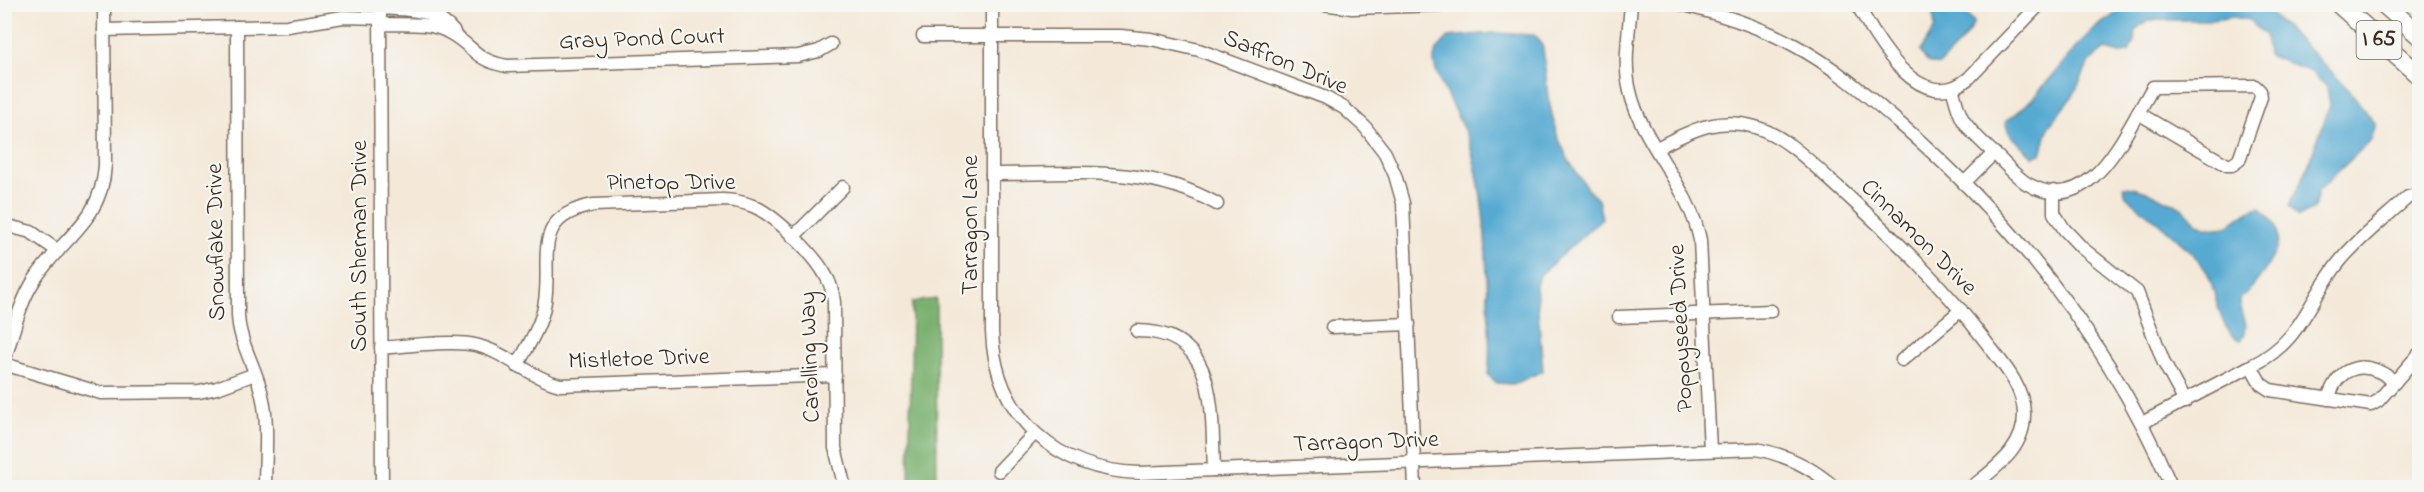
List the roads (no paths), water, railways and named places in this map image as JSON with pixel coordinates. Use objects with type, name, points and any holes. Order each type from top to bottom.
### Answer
[{"type":"highway","name":"I 65","points":[[2339,4],[2420,76]]},
{"type":"highway","name":"I 65","points":[[2384,4],[2420,36]]},
{"type":"highway","points":[[2400,4],[2420,25]]},
{"type":"street","points":[[104,4],[104,182],[92,213],[80,230],[41,270],[30,288],[4,363],[101,393],[199,392],[255,374]]},
{"type":"street","name":"Tarragon Lane","points":[[992,4],[992,332],[994,357],[1010,400],[1035,433]]},
{"type":"street","points":[[1323,4],[1352,8],[1467,4]]},
{"type":"street","name":"Poppyseed Drive","points":[[1630,4],[1627,61],[1629,86],[1638,114],[1686,200],[1697,225],[1702,252],[1710,450]]},
{"type":"street","points":[[1681,4],[1747,24],[1792,44],[1816,58],[1860,89],[1964,183],[2009,230],[2052,282],[2095,342],[2142,423],[2172,488]]},
{"type":"street","points":[[1857,4],[1882,48],[1914,80],[1933,88],[1952,87],[1969,78],[2040,4]]},
{"type":"street","name":"Gray Pond Court","points":[[104,30],[287,26],[380,14],[433,14],[445,22],[460,40],[483,59],[507,66],[798,56],[819,51],[831,44]]},
{"type":"street","name":"South Sherman Drive","points":[[380,14],[382,488]]},
{"type":"street","name":"Snowflake Drive","points":[[237,27],[238,315],[241,335],[262,394],[265,410],[265,488]]},
{"type":"street","name":"Saffron Drive","points":[[923,36],[1106,36],[1171,43],[1222,58],[1326,98],[1344,108],[1376,140],[1391,164],[1398,183],[1404,219],[1415,488]]},
{"type":"street","points":[[1952,87],[1964,121],[1994,153],[2029,185],[2054,191],[2076,188],[2098,173],[2116,152],[2151,89],[2157,86],[2255,86],[2261,93],[2239,160],[2232,165],[2227,165],[2138,113]]},
{"type":"street","name":"Cinnamon Drive","points":[[1657,148],[1695,128],[1719,122],[1748,124],[1767,132],[1788,145],[1888,232],[1961,310],[2013,379],[2024,413],[2022,430],[2013,450],[1971,488]]},
{"type":"street","points":[[1964,183],[1994,153]]},
{"type":"street","points":[[992,174],[1135,175],[1164,180],[1217,204]]},
{"type":"street","points":[[793,237],[843,187]]},
{"type":"street","points":[[2054,191],[2054,213],[2064,230],[2082,248],[2137,292],[2164,363],[2185,402]]},
{"type":"street","points":[[2142,423],[2185,402],[2276,351],[2292,336],[2345,255],[2408,197],[2420,194]]},
{"type":"street","name":"Pinetop Drive","points":[[517,366],[542,315],[545,299],[547,241],[556,224],[575,209],[594,205],[730,200],[754,206],[769,214],[793,237]]},
{"type":"street","points":[[4,225],[31,232],[58,251]]},
{"type":"street","name":"Carolling Way","points":[[793,237],[821,268],[831,286],[834,302],[835,452],[845,488]]},
{"type":"street","points":[[1902,360],[1961,310]]},
{"type":"street","points":[[1619,317],[1771,311]]},
{"type":"street","points":[[1332,327],[1409,324]]},
{"type":"street","points":[[1137,331],[1153,331],[1172,338],[1183,345],[1199,362],[1210,389],[1214,470]]},
{"type":"street","name":"Mistletoe Drive","points":[[381,348],[473,344],[491,351],[544,381],[560,385],[835,375]]},
{"type":"street","points":[[2251,366],[2266,389],[2371,405],[2378,401],[2420,353]]},
{"type":"street","points":[[2328,399],[2336,380],[2351,369],[2370,367],[2382,371],[2395,382]]},
{"type":"street","points":[[999,471],[1035,433]]},
{"type":"street","name":"Tarragon Drive","points":[[1035,433],[1069,457],[1104,470],[1140,473],[1756,449],[1772,452],[1802,464],[1835,488]]},
{"type":"water","points":[[2261,4],[2331,71],[2376,125],[2371,140],[2318,191],[2314,209],[2298,217],[2289,206],[2307,169],[2330,105],[2327,87],[2311,72],[2268,55],[2265,35],[2249,20],[2234,17],[2212,20],[2148,20],[2136,29],[2129,52],[2121,53],[2105,49],[2090,61],[2074,94],[2049,126],[2041,154],[2033,157],[2009,133],[2005,122],[2041,90],[2082,40],[2112,16],[2120,5]]},
{"type":"water","points":[[1927,5],[1957,5],[1974,22],[1963,39],[1939,65],[1927,62],[1920,51],[1935,28],[1933,15]]},
{"type":"water","points":[[1494,33],[1534,35],[1539,39],[1543,48],[1548,97],[1557,135],[1568,159],[1586,187],[1598,200],[1602,218],[1539,276],[1536,285],[1543,371],[1514,384],[1497,383],[1488,375],[1490,338],[1484,219],[1478,179],[1468,139],[1438,76],[1434,60],[1437,50],[1448,37]]},
{"type":"water","points":[[2123,187],[2145,191],[2171,202],[2199,224],[2210,228],[2225,227],[2247,212],[2260,207],[2270,217],[2278,234],[2277,246],[2264,272],[2240,299],[2246,324],[2241,340],[2228,330],[2223,322],[2209,276],[2203,266],[2184,245],[2126,196]]}]
